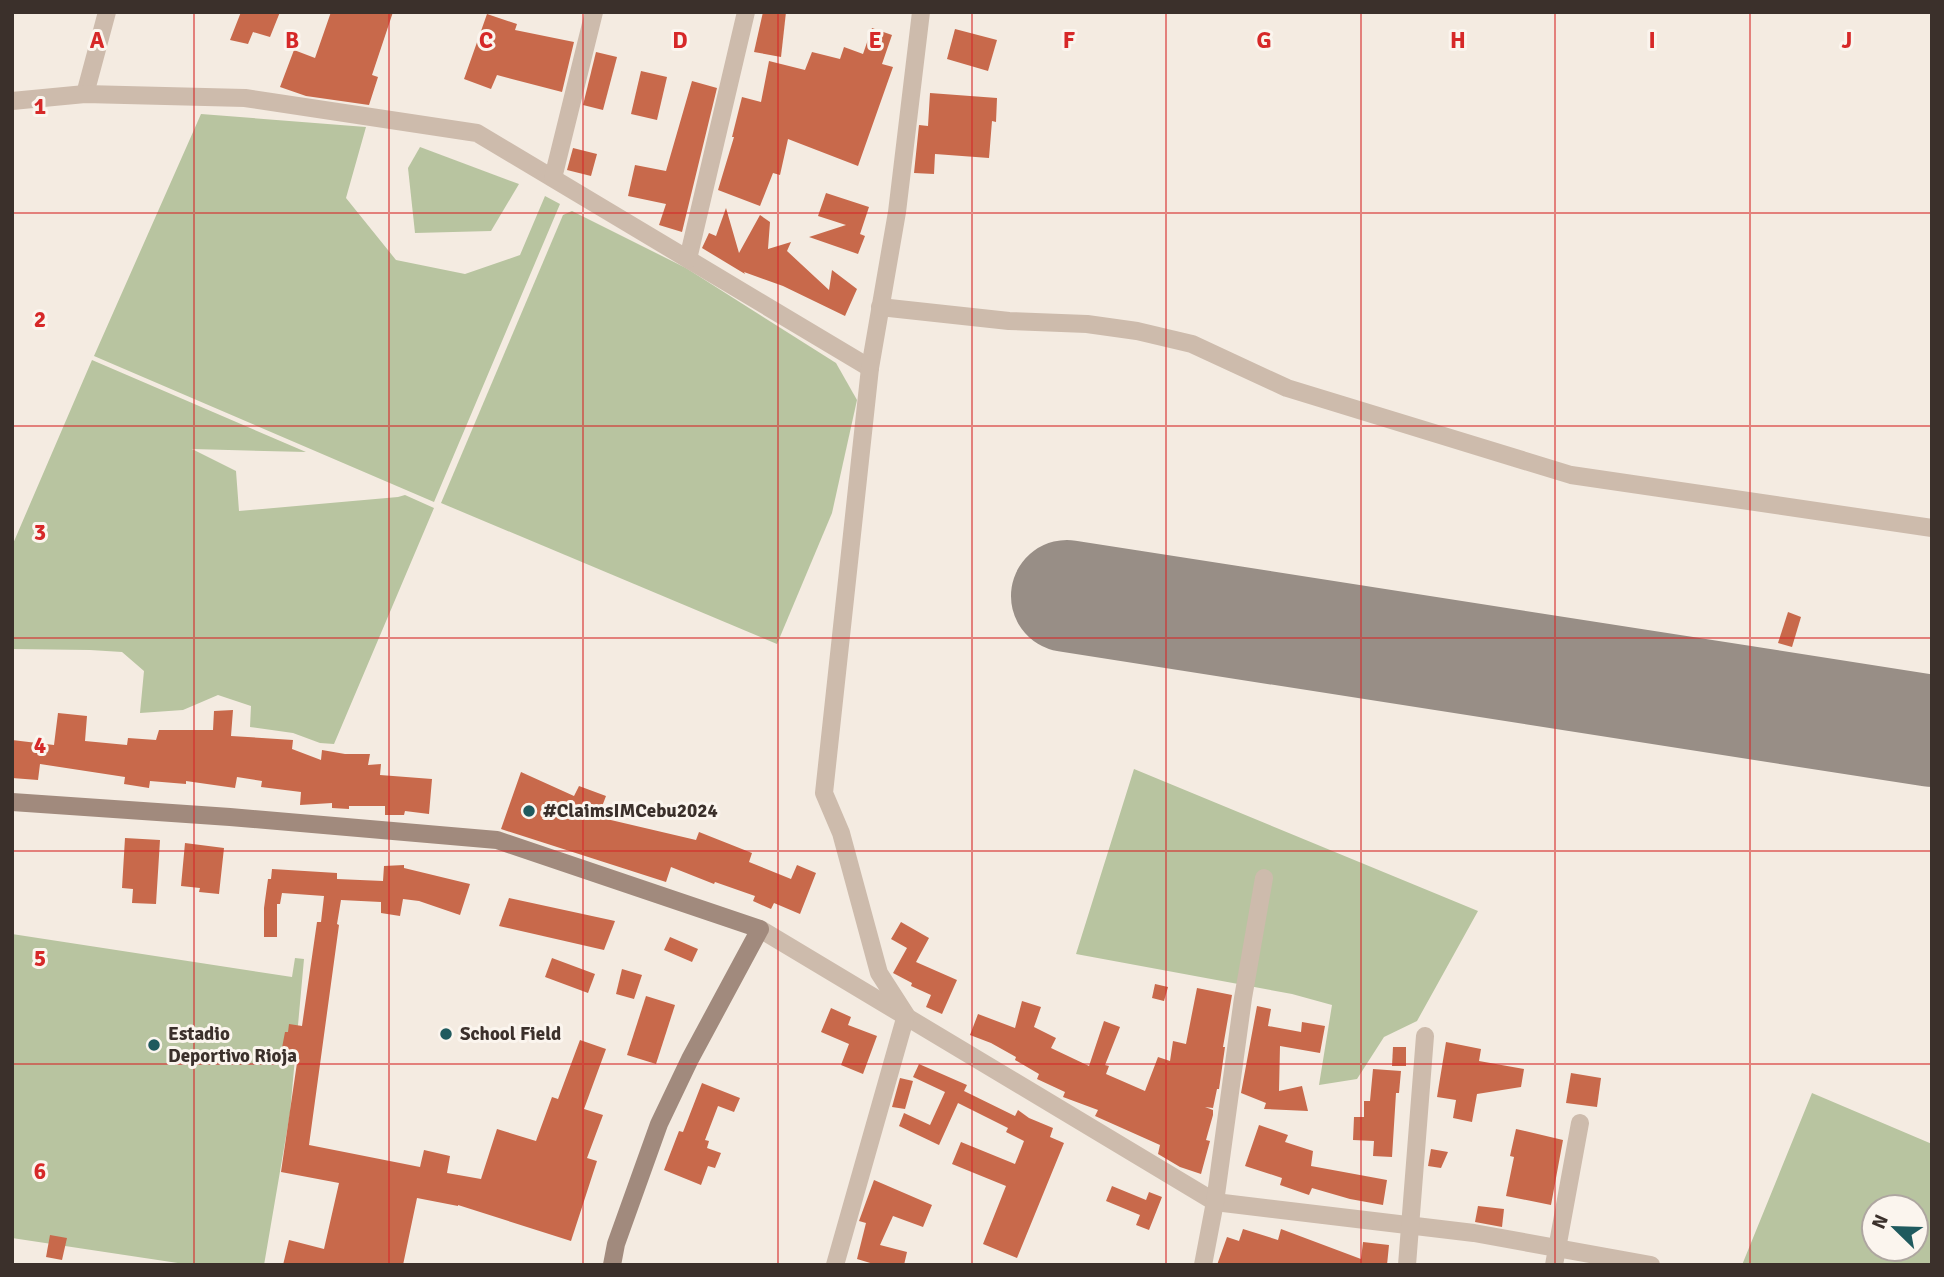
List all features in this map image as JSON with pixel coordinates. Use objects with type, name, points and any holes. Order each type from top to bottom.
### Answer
[{"type":"street","points":[[85,94],[107,12]]},
{"type":"street","points":[[554,178],[594,12]]},
{"type":"street","points":[[688,259],[746,12]]},
{"type":"street","points":[[835,1265],[906,1015],[879,973],[841,833],[824,793],[870,368],[897,212],[921,12]]},
{"type":"street","points":[[12,101],[85,94],[245,98],[477,133],[870,368]]},
{"type":"street","points":[[880,307],[1009,321],[1087,324],[1138,331],[1192,344],[1287,388],[1571,475],[1932,528]]},
{"type":"street","points":[[12,802],[497,840],[760,929],[1215,1202],[1474,1233],[1555,1256],[1651,1265]]},
{"type":"street","points":[[1203,1265],[1264,878]]},
{"type":"street","points":[[612,1265],[616,1244],[659,1124],[690,1059],[760,929]]},
{"type":"street","points":[[1408,1265],[1426,1036]]},
{"type":"street","points":[[1555,1256],[1580,1123]]},
{"type":"green space","points":[[201,114],[366,127],[346,198],[396,260],[465,274],[520,255],[545,196],[560,204],[434,502],[94,356]]},
{"type":"green space","points":[[420,147],[519,184],[491,231],[415,233],[408,168]]},
{"type":"green space","points":[[572,211],[686,268],[836,363],[857,400],[832,513],[777,644],[441,503],[563,215]]},
{"type":"green space","points":[[92,360],[306,452],[192,449],[236,471],[239,511],[405,495],[434,508],[334,744],[320,743],[293,733],[250,727],[251,706],[218,695],[183,710],[140,713],[144,671],[122,652],[12,649],[12,546]]},
{"type":"green space","points":[[1134,769],[1478,911],[1417,1021],[1384,1037],[1357,1079],[1319,1085],[1332,1005],[1292,994],[1076,954]]},
{"type":"green space","name":"Estadio Deportivo Rioja","points":[[12,934],[292,977],[295,958],[304,959],[290,1113],[264,1265],[191,1265],[12,1238]]},
{"type":"green space","points":[[1812,1093],[1932,1144],[1932,1265],[1742,1265]]},
{"type":"building","points":[[241,12],[280,12],[270,37],[253,32],[248,44],[230,40]]},
{"type":"building","points":[[331,12],[393,12],[372,75],[378,77],[369,105],[306,96],[280,87],[294,50],[315,58]]},
{"type":"building","points":[[763,12],[786,12],[781,57],[754,52]]},
{"type":"building","points":[[487,14],[517,24],[515,30],[574,42],[562,92],[497,75],[491,89],[464,79]]},
{"type":"building","points":[[872,28],[892,35],[882,64],[893,67],[858,166],[788,139],[780,175],[773,173],[760,206],[718,190],[734,137],[742,97],[761,102],[769,61],[805,70],[812,52],[840,59],[844,47],[863,54]]},
{"type":"building","points":[[955,29],[997,40],[988,71],[947,59]]},
{"type":"building","points":[[596,52],[617,57],[603,110],[583,105]]},
{"type":"building","points":[[641,71],[667,77],[657,120],[631,114]]},
{"type":"building","points":[[692,81],[717,88],[682,232],[659,225],[666,204],[628,196],[635,165],[666,171]]},
{"type":"building","points":[[930,93],[997,98],[996,122],[992,121],[989,158],[935,154],[934,174],[914,173],[919,125],[928,126]]},
{"type":"building","points":[[573,148],[597,154],[591,176],[567,170]]},
{"type":"building","points":[[826,193],[869,207],[860,234],[865,236],[858,254],[809,237],[846,225],[818,216]]},
{"type":"building","points":[[726,208],[739,253],[760,215],[770,222],[768,249],[791,242],[787,251],[829,290],[832,270],[857,289],[845,316],[783,286],[744,272],[745,274],[702,248],[709,233],[716,236]]},
{"type":"building","points":[[1788,612],[1801,617],[1792,647],[1778,643]]},
{"type":"building","points":[[233,710],[231,736],[293,740],[292,749],[321,760],[322,750],[370,754],[368,765],[381,764],[380,775],[432,779],[429,814],[405,811],[404,815],[385,815],[385,806],[349,806],[349,809],[332,808],[332,803],[300,805],[301,792],[261,787],[262,781],[237,777],[235,788],[186,781],[186,784],[150,781],[149,788],[124,784],[125,777],[40,764],[38,780],[12,778],[12,740],[54,745],[58,713],[87,716],[85,741],[127,745],[128,738],[156,740],[159,730],[213,730],[214,711]]},
{"type":"building","points":[[521,772],[574,796],[579,786],[606,796],[598,817],[696,840],[699,832],[752,853],[749,862],[791,879],[797,865],[816,873],[800,914],[774,903],[771,909],[753,901],[755,896],[671,867],[666,882],[501,829]]},
{"type":"building","points":[[125,838],[160,840],[156,904],[132,903],[133,889],[122,888]]},
{"type":"building","points":[[185,843],[224,848],[219,894],[199,892],[200,888],[181,886]]},
{"type":"building","points":[[404,865],[404,868],[470,884],[460,915],[419,901],[403,899],[400,916],[381,913],[381,902],[341,900],[309,1145],[420,1167],[424,1150],[450,1156],[447,1173],[481,1179],[497,1129],[536,1141],[552,1097],[558,1099],[580,1040],[606,1049],[584,1109],[603,1115],[587,1158],[597,1161],[571,1241],[458,1205],[417,1198],[403,1265],[283,1265],[289,1240],[324,1249],[339,1183],[281,1172],[298,1056],[281,1053],[289,1024],[302,1026],[317,922],[321,922],[324,896],[282,893],[280,904],[277,904],[277,937],[264,937],[268,879],[271,879],[272,869],[337,873],[337,879],[383,881],[384,866]]},
{"type":"building","points":[[509,898],[615,921],[604,950],[499,926]]},
{"type":"building","points":[[901,922],[929,938],[916,962],[957,980],[942,1014],[926,1007],[931,995],[911,986],[912,983],[893,973],[907,948],[891,939]]},
{"type":"building","points":[[670,937],[698,949],[692,962],[664,950]]},
{"type":"building","points":[[552,958],[595,974],[588,993],[545,977]]},
{"type":"building","points":[[622,969],[642,975],[634,999],[616,994]]},
{"type":"building","points":[[1155,984],[1168,987],[1164,1001],[1152,998]]},
{"type":"building","points":[[1197,988],[1232,995],[1219,1089],[1213,1108],[1205,1107],[1213,1110],[1213,1115],[1206,1140],[1210,1141],[1201,1174],[1180,1167],[1158,1154],[1160,1145],[1095,1116],[1098,1110],[1063,1097],[1065,1092],[1037,1079],[1039,1074],[1015,1060],[1016,1057],[970,1035],[978,1014],[1015,1028],[1022,1001],[1041,1007],[1034,1027],[1056,1038],[1051,1048],[1089,1066],[1104,1021],[1120,1027],[1105,1065],[1109,1066],[1106,1074],[1145,1091],[1158,1057],[1170,1061],[1173,1041],[1186,1044]]},
{"type":"building","points":[[646,996],[675,1005],[656,1064],[627,1055]]},
{"type":"building","points":[[1257,1006],[1271,1009],[1268,1026],[1301,1032],[1302,1022],[1325,1026],[1320,1053],[1280,1046],[1279,1091],[1302,1086],[1308,1111],[1264,1109],[1266,1103],[1241,1093]]},
{"type":"building","points":[[831,1008],[851,1017],[848,1025],[877,1036],[863,1074],[841,1065],[849,1044],[821,1032]]},
{"type":"building","points":[[1446,1042],[1481,1049],[1479,1061],[1524,1069],[1521,1087],[1477,1094],[1472,1122],[1453,1118],[1456,1100],[1437,1097]]},
{"type":"building","points":[[1393,1047],[1406,1047],[1406,1066],[1392,1066]]},
{"type":"building","points":[[919,1064],[967,1085],[964,1091],[1015,1116],[1018,1110],[1053,1128],[1050,1137],[1064,1143],[1017,1258],[983,1244],[1006,1186],[952,1164],[961,1142],[1015,1164],[1024,1141],[1006,1132],[1008,1128],[958,1103],[939,1145],[899,1126],[904,1113],[930,1125],[945,1092],[913,1077]]},
{"type":"building","points":[[1373,1069],[1401,1071],[1399,1093],[1396,1093],[1392,1157],[1373,1156],[1374,1141],[1353,1140],[1354,1117],[1364,1117],[1364,1101],[1370,1101]]},
{"type":"building","points":[[1571,1073],[1601,1078],[1597,1107],[1566,1103]]},
{"type":"building","points":[[900,1078],[913,1081],[905,1109],[892,1107]]},
{"type":"building","points":[[702,1083],[740,1098],[734,1112],[718,1106],[705,1140],[709,1141],[707,1148],[721,1153],[715,1168],[708,1166],[701,1185],[664,1170],[679,1131],[683,1132]]},
{"type":"building","points":[[1259,1125],[1288,1135],[1285,1142],[1313,1151],[1311,1166],[1387,1180],[1383,1205],[1312,1188],[1309,1195],[1280,1185],[1282,1178],[1245,1166]]},
{"type":"building","points":[[1516,1129],[1563,1140],[1551,1205],[1506,1196],[1514,1157],[1510,1156]]},
{"type":"building","points":[[1431,1149],[1448,1152],[1441,1168],[1428,1166]]},
{"type":"building","points":[[874,1180],[932,1205],[923,1227],[893,1216],[880,1245],[907,1252],[904,1265],[877,1265],[857,1259],[866,1223],[859,1221]]},
{"type":"building","points":[[1112,1186],[1146,1200],[1149,1192],[1162,1197],[1149,1230],[1136,1225],[1140,1215],[1106,1201]]},
{"type":"building","points":[[1478,1206],[1504,1209],[1502,1227],[1475,1222]]},
{"type":"building","points":[[1243,1229],[1278,1240],[1281,1229],[1361,1259],[1363,1242],[1389,1245],[1387,1265],[1217,1265],[1227,1237],[1239,1241]]},
{"type":"building","points":[[50,1235],[67,1238],[62,1260],[46,1257]]},
{"type":"runway","points":[[1067,596],[1932,731]]},
{"type":"place","name":"#ClaimsIMCebu2024","points":[[529,811]]},
{"type":"place","name":"School Field","points":[[446,1034]]},
{"type":"place","name":"Estadio Deportivo Rioja","points":[[154,1045]]}]
